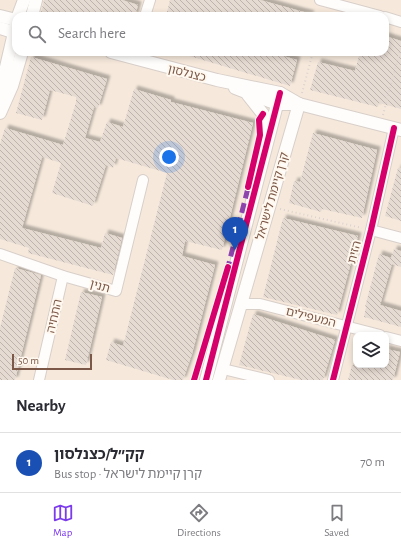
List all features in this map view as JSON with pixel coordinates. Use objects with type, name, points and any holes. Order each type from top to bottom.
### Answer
[{"type":"street","points":[[20,12],[24,0]]},
{"type":"street","points":[[33,12],[36,0]]},
{"type":"street","points":[[146,12],[150,0]]},
{"type":"street","points":[[320,0],[365,12]]},
{"type":"street","points":[[0,16],[12,25]]},
{"type":"street","points":[[389,18],[401,22]]},
{"type":"street","points":[[0,28],[12,27]]},
{"type":"street","points":[[0,93],[12,40]]},
{"type":"street","points":[[0,113],[12,86],[21,56]]},
{"type":"street","name":"כצנלסון","points":[[137,56],[299,104],[398,129]]},
{"type":"street","name":"כצנלסון","points":[[217,80],[246,93],[279,98]]},
{"type":"street","points":[[246,93],[263,114],[269,134]]},
{"type":"street","name":"קרן קיימת לישראל","points":[[206,380],[279,98]]},
{"type":"street","name":"קרן קיימת לישראל","points":[[221,374],[299,104]]},
{"type":"street","name":"הזית","points":[[333,380],[398,129]]},
{"type":"street","name":"תנין","points":[[0,254],[64,276],[116,290],[143,180]]},
{"type":"street","points":[[371,230],[401,238]]},
{"type":"street","name":"התחיה","points":[[38,380],[64,276]]},
{"type":"street","name":"המעפילים","points":[[241,304],[260,304],[369,332]]},
{"type":"street","points":[[389,338],[401,341]]},
{"type":"street","points":[[221,374],[269,380]]},
{"type":"path","points":[[380,124],[401,47]]},
{"type":"path","points":[[303,89],[312,56]]},
{"type":"path","points":[[270,206],[371,230]]},
{"type":"shaded area","points":[[0,0],[401,0],[401,380],[0,380]]},
{"type":"building","points":[[44,0],[122,0],[138,5],[136,12],[41,12]]},
{"type":"building","points":[[170,0],[260,0],[304,12],[167,12]]},
{"type":"building","points":[[389,37],[401,41],[401,109],[379,103],[378,107],[310,90],[318,62],[355,71],[359,56],[389,56]]},
{"type":"building","points":[[190,56],[283,56],[297,60],[290,86]]},
{"type":"building","points":[[31,57],[107,79],[98,108],[94,107],[85,138],[100,142],[107,122],[123,127],[134,89],[171,100],[171,102],[253,123],[222,250],[185,241],[182,256],[215,265],[192,354],[183,380],[173,380],[106,360],[111,342],[123,346],[167,173],[116,158],[113,168],[106,165],[93,206],[52,193],[61,163],[42,157],[22,228],[101,248],[105,233],[122,238],[113,275],[28,253],[29,248],[0,239],[0,144],[5,128],[63,145],[76,102],[76,97],[50,90],[42,120],[16,113]]},
{"type":"building","points":[[313,133],[377,150],[362,218],[322,209],[321,212],[289,203],[294,181],[300,182]]},
{"type":"building","points":[[398,168],[401,168],[401,221],[385,216]]},
{"type":"building","points":[[283,218],[358,236],[337,315],[263,297]]},
{"type":"building","points":[[394,249],[401,251],[401,267],[392,264],[380,305],[401,311],[401,327],[364,317],[365,307],[379,254],[391,258]]},
{"type":"building","points":[[15,268],[41,275],[15,380],[0,380],[0,328]]},
{"type":"building","points":[[81,292],[102,297],[86,365],[65,360]]},
{"type":"building","points":[[253,314],[335,340],[323,380],[301,380],[239,365]]},
{"type":"building","points":[[389,350],[400,352],[393,380],[348,380],[352,365],[353,368],[389,368]]},
{"type":"marked path","points":[[227,271],[249,184]]},
{"type":"cycle path","points":[[206,380],[280,93]]},
{"type":"cycle path","points":[[248,187],[260,135],[259,120],[263,114]]},
{"type":"cycle path","points":[[333,380],[371,230],[394,128]]},
{"type":"cycle path","points":[[194,380],[228,267]]},
{"type":"place","name":"קק״ל/כצנלסון","points":[[235,250]]}]
